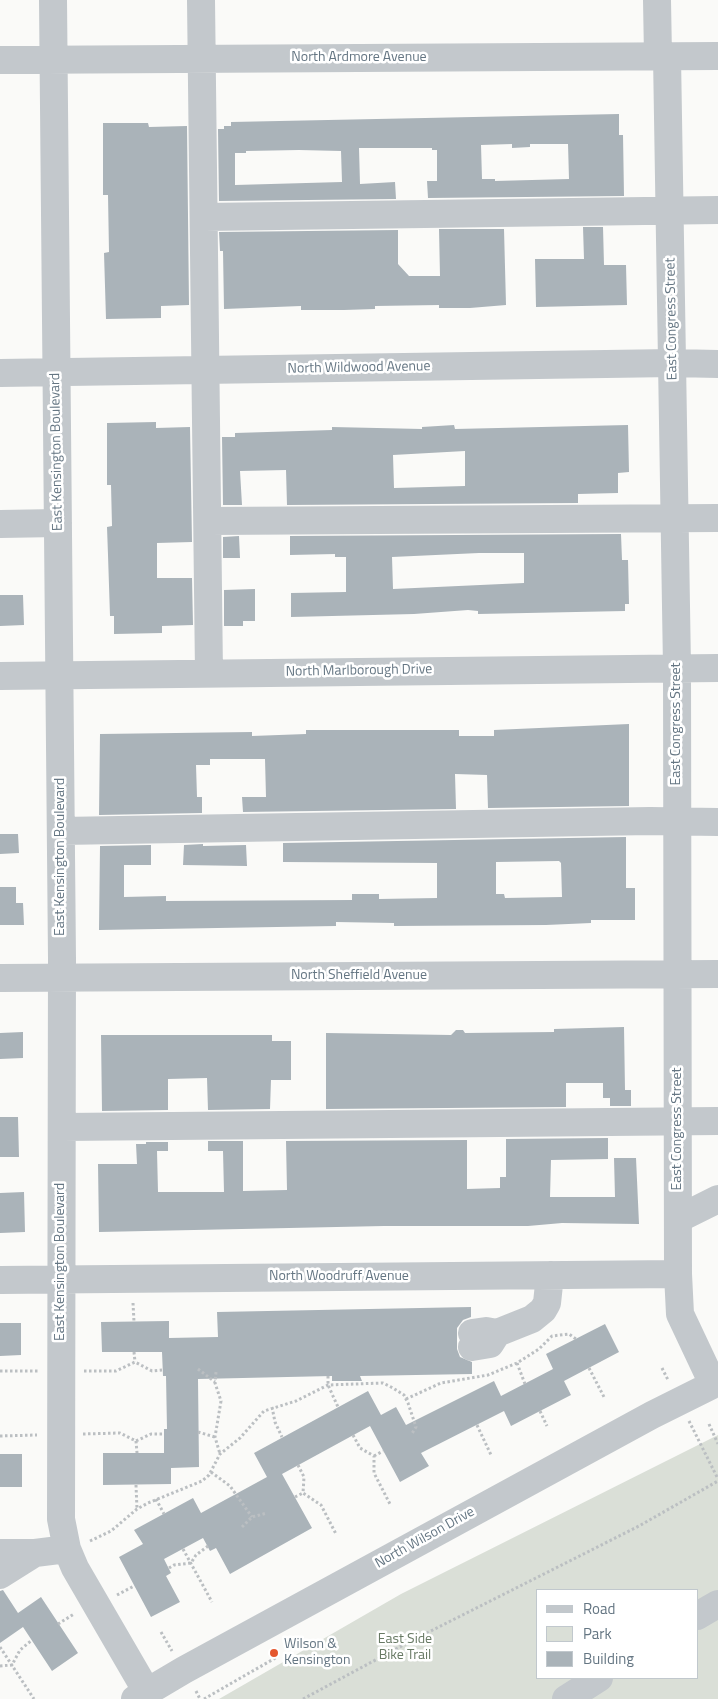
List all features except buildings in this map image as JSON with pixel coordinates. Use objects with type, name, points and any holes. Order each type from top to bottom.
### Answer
[{"type":"street","name":"East Kensington Boulevard","points":[[53,0],[62,977],[61,1519],[78,1545],[75,1568],[141,1695]]},
{"type":"street","points":[[201,0],[210,673]]},
{"type":"street","name":"East Congress Street","points":[[657,0],[663,56],[670,210],[676,518],[678,1274],[680,1314],[715,1383]]},
{"type":"street","name":"North Ardmore Avenue","points":[[0,60],[718,56]]},
{"type":"street","points":[[205,217],[718,210]]},
{"type":"street","name":"North Wildwood Avenue","points":[[0,373],[673,363],[718,364]]},
{"type":"street","points":[[208,521],[718,518]]},
{"type":"street","points":[[0,524],[58,524]]},
{"type":"street","name":"North Marlborough Drive","points":[[0,676],[718,668]]},
{"type":"street","points":[[61,831],[677,821],[718,822]]},
{"type":"street","name":"North Sheffield Avenue","points":[[0,978],[718,974]]},
{"type":"street","points":[[62,1127],[718,1121]]},
{"type":"street","points":[[678,1219],[718,1199]]},
{"type":"street","name":"North Woodruff Avenue","points":[[0,1280],[678,1274]]},
{"type":"street","points":[[480,1337],[532,1319],[548,1303],[550,1275]]},
{"type":"street","name":"North Wilson Drive","points":[[141,1695],[635,1424],[715,1383]]},
{"type":"street","points":[[0,1553],[35,1554],[78,1545]]},
{"type":"street","points":[[0,1575],[35,1554]]},
{"type":"street","points":[[698,1615],[718,1604]]},
{"type":"street","points":[[566,1699],[596,1679]]},
{"type":"path","points":[[133,1304],[134,1322]]},
{"type":"path","points":[[134,1352],[135,1362]]},
{"type":"path","points":[[135,1362],[152,1370],[162,1370]]},
{"type":"path","points":[[83,1371],[116,1371],[135,1362]]},
{"type":"path","points":[[517,1363],[525,1384]]},
{"type":"path","points":[[589,1368],[604,1397]]},
{"type":"path","points":[[662,1368],[670,1384]]},
{"type":"path","points":[[198,1369],[216,1383]]},
{"type":"path","points":[[0,1371],[38,1371]]},
{"type":"path","points":[[216,1372],[216,1383],[221,1401],[215,1437],[220,1454]]},
{"type":"path","points":[[328,1376],[328,1385],[338,1407]]},
{"type":"path","points":[[78,1545],[111,1531],[137,1509],[156,1499],[202,1481],[211,1472],[220,1454],[240,1438],[264,1411],[296,1401],[328,1385],[382,1383],[393,1388],[404,1395],[408,1403],[416,1427],[412,1435]]},
{"type":"path","points":[[272,1407],[275,1422],[282,1437]]},
{"type":"path","points":[[540,1411],[547,1426]]},
{"type":"path","points":[[303,1699],[407,1643],[639,1526],[718,1480],[690,1422]]},
{"type":"path","points":[[708,1424],[718,1444]]},
{"type":"path","points":[[477,1425],[491,1455]]},
{"type":"path","points":[[198,1432],[215,1437]]},
{"type":"path","points":[[84,1434],[120,1433],[136,1441]]},
{"type":"path","points":[[136,1441],[151,1434],[164,1434]]},
{"type":"path","points":[[0,1436],[38,1435]]},
{"type":"path","points":[[353,1435],[360,1448],[374,1456]]},
{"type":"path","points":[[136,1441],[136,1453]]},
{"type":"path","points":[[374,1456],[383,1450]]},
{"type":"path","points":[[374,1456],[374,1473],[391,1506]]},
{"type":"path","points":[[298,1465],[304,1477],[303,1493]]},
{"type":"path","points":[[211,1472],[230,1486],[252,1518]]},
{"type":"path","points":[[136,1484],[137,1509]]},
{"type":"path","points":[[295,1497],[303,1493]]},
{"type":"path","points":[[303,1493],[321,1505],[336,1534]]},
{"type":"path","points":[[156,1499],[164,1514]]},
{"type":"path","points":[[242,1527],[252,1518],[268,1513]]},
{"type":"path","points":[[191,1563],[196,1555],[208,1546]]},
{"type":"path","points":[[183,1549],[212,1602]]},
{"type":"path","points":[[169,1568],[174,1565],[191,1563]]},
{"type":"path","points":[[117,1595],[134,1586]]},
{"type":"path","points":[[58,1624],[74,1614]]},
{"type":"path","points":[[161,1632],[170,1648]]},
{"type":"path","points":[[12,1665],[20,1650],[32,1640]]},
{"type":"path","points":[[0,1647],[34,1699]]},
{"type":"path","points":[[195,1690],[202,1699],[277,1656]]},
{"type":"path","points":[[0,1666],[12,1665]]},
{"type":"green space","name":"East Side Bike Trail","points":[[718,1435],[718,1699],[219,1699],[401,1594]]},
{"type":"place","name":"Wilson & Kensington","points":[[274,1653]]}]
